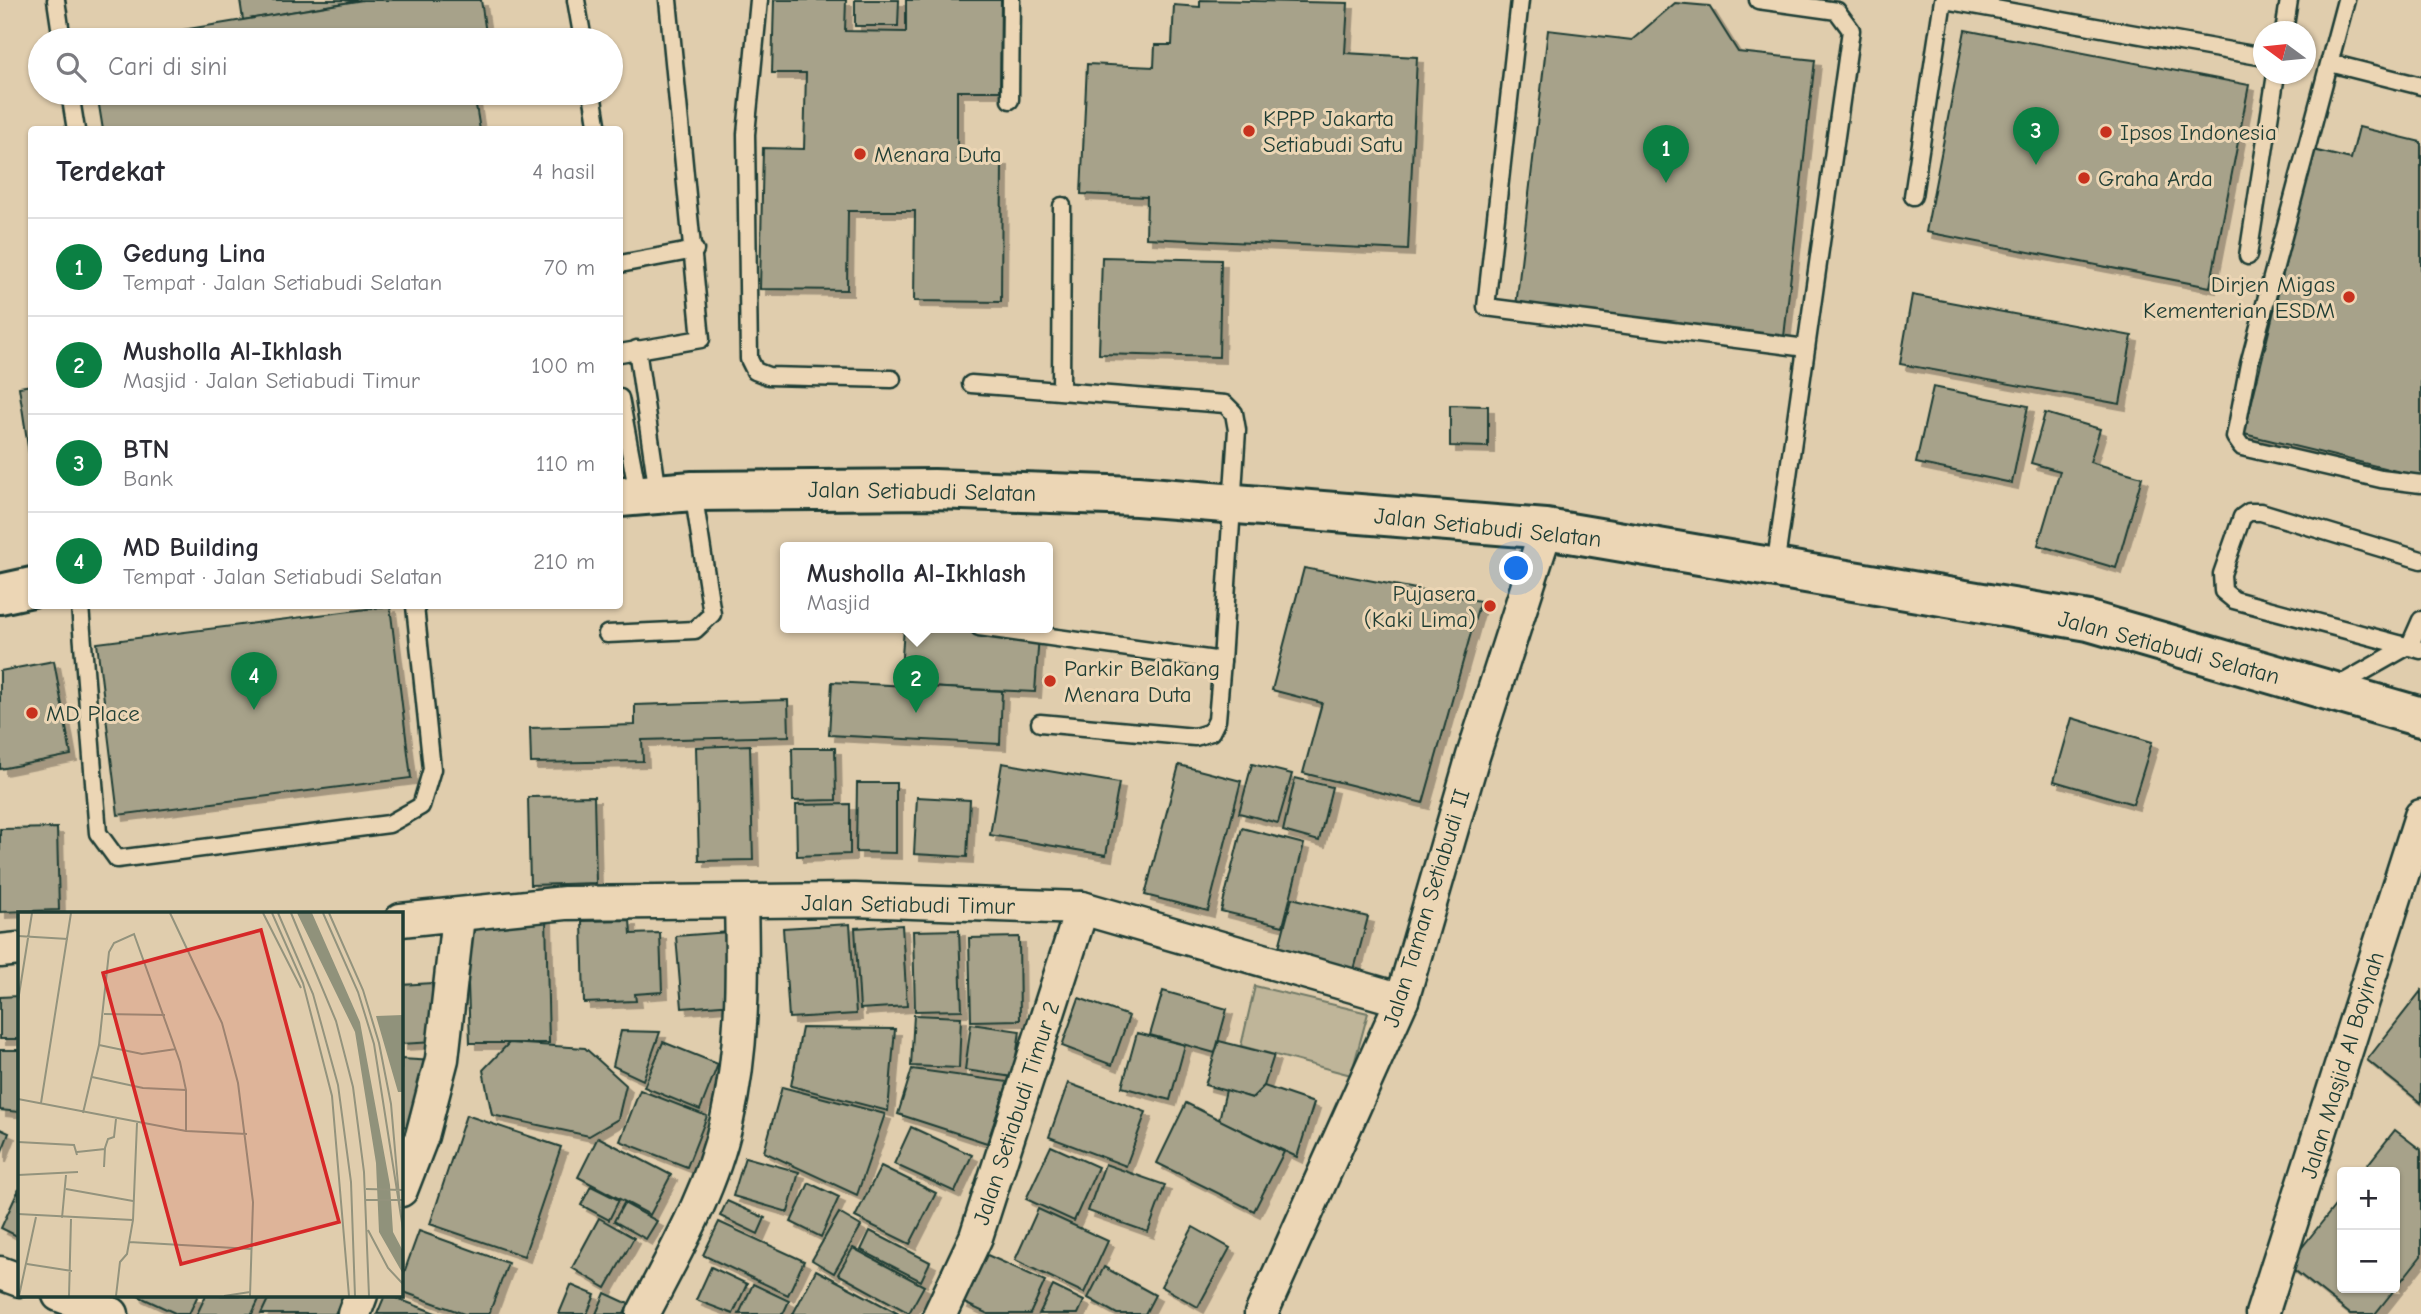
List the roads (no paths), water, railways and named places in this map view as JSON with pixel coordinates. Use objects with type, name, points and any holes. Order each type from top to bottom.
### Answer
[{"type":"street","name":"Jalan Setiabudi Selatan","points":[[652,494],[934,489],[1137,496],[1546,529],[2089,621],[2421,717]]},
{"type":"street","name":"Jalan Taman Setiabudi II","points":[[1261,1314],[1402,1000],[1473,757],[1546,529]]},
{"type":"street","points":[[0,594],[28,588]]},
{"type":"street","name":"Jalan Masjid Al Bayinah","points":[[2262,1314],[2421,816]]},
{"type":"street","name":"Jalan Setiabudi Timur","points":[[402,920],[565,903],[855,900],[1082,908],[1402,1000]]},
{"type":"street","points":[[643,1314],[709,1180],[726,1125],[741,1028],[741,902]]},
{"type":"street","name":"Jalan Setiabudi Timur 2","points":[[940,1314],[976,1237],[1082,908]]},
{"type":"street","points":[[402,1187],[422,1136],[442,1059],[458,916]]},
{"type":"street","points":[[0,951],[18,949]]},
{"type":"street","points":[[0,1273],[18,1280]]},
{"type":"street","points":[[62,1296],[112,1314]]},
{"type":"street","points":[[354,1314],[361,1296]]},
{"type":"lane","points":[[56,0],[60,28]]},
{"type":"lane","points":[[576,0],[581,28]]},
{"type":"lane","points":[[623,352],[701,338],[695,250],[668,0]]},
{"type":"lane","points":[[759,0],[746,134],[749,359],[755,371],[768,376],[892,379]]},
{"type":"lane","points":[[1010,100],[1011,0]]},
{"type":"lane","points":[[1520,0],[1486,307],[1806,348]]},
{"type":"lane","points":[[1758,0],[1838,6],[1851,30],[1775,568]]},
{"type":"lane","points":[[1913,196],[1944,0],[2253,55]]},
{"type":"lane","points":[[2286,21],[2289,0]]},
{"type":"lane","points":[[2346,0],[2249,364],[2235,437],[2242,447],[2381,479],[2421,484]]},
{"type":"lane","points":[[2330,63],[2421,86]]},
{"type":"lane","points":[[2248,256],[2274,84]]},
{"type":"lane","points":[[72,105],[75,126]]},
{"type":"lane","points":[[594,105],[597,126]]},
{"type":"lane","points":[[1061,390],[1062,206]]},
{"type":"lane","points":[[623,264],[695,250]]},
{"type":"lane","points":[[637,349],[652,494]]},
{"type":"lane","points":[[971,384],[1225,404],[1234,413],[1237,430],[1234,504],[1217,720],[1211,732],[1195,737],[1040,723]]},
{"type":"lane","points":[[607,634],[695,629],[712,614],[652,494],[623,407]]},
{"type":"lane","points":[[2415,647],[2234,600],[2223,591],[2222,574],[2242,517],[2249,512],[2261,512],[2421,560]]},
{"type":"lane","points":[[80,609],[98,833],[117,859],[389,824],[421,806],[432,769],[415,609]]},
{"type":"lane","points":[[2415,647],[2421,620]]},
{"type":"lane","points":[[1022,633],[1222,661]]},
{"type":"lane","points":[[2330,691],[2415,647]]},
{"type":"place","name":"KPPP Jakarta Setiabudi Satu","points":[[1249,131]]},
{"type":"place","name":"Ipsos Indonesia","points":[[2106,132]]},
{"type":"place","name":"Menara Duta","points":[[860,154]]},
{"type":"place","name":"BTN","points":[[2036,165]]},
{"type":"place","name":"Graha Arda","points":[[2084,178]]},
{"type":"place","name":"Gedung Lina","points":[[1666,183]]},
{"type":"place","name":"Dirjen Migas Kementerian ESDM","points":[[2349,297]]},
{"type":"place","name":"Pujasera (Kaki Lima)","points":[[1490,606]]},
{"type":"place","name":"Parkir Belakang Menara Duta","points":[[1050,681]]},
{"type":"place","name":"MD Building","points":[[254,710]]},
{"type":"place","name":"MD Place","points":[[32,713]]},
{"type":"place","name":"Musholla Al-Ikhlash","points":[[916,713]]}]
